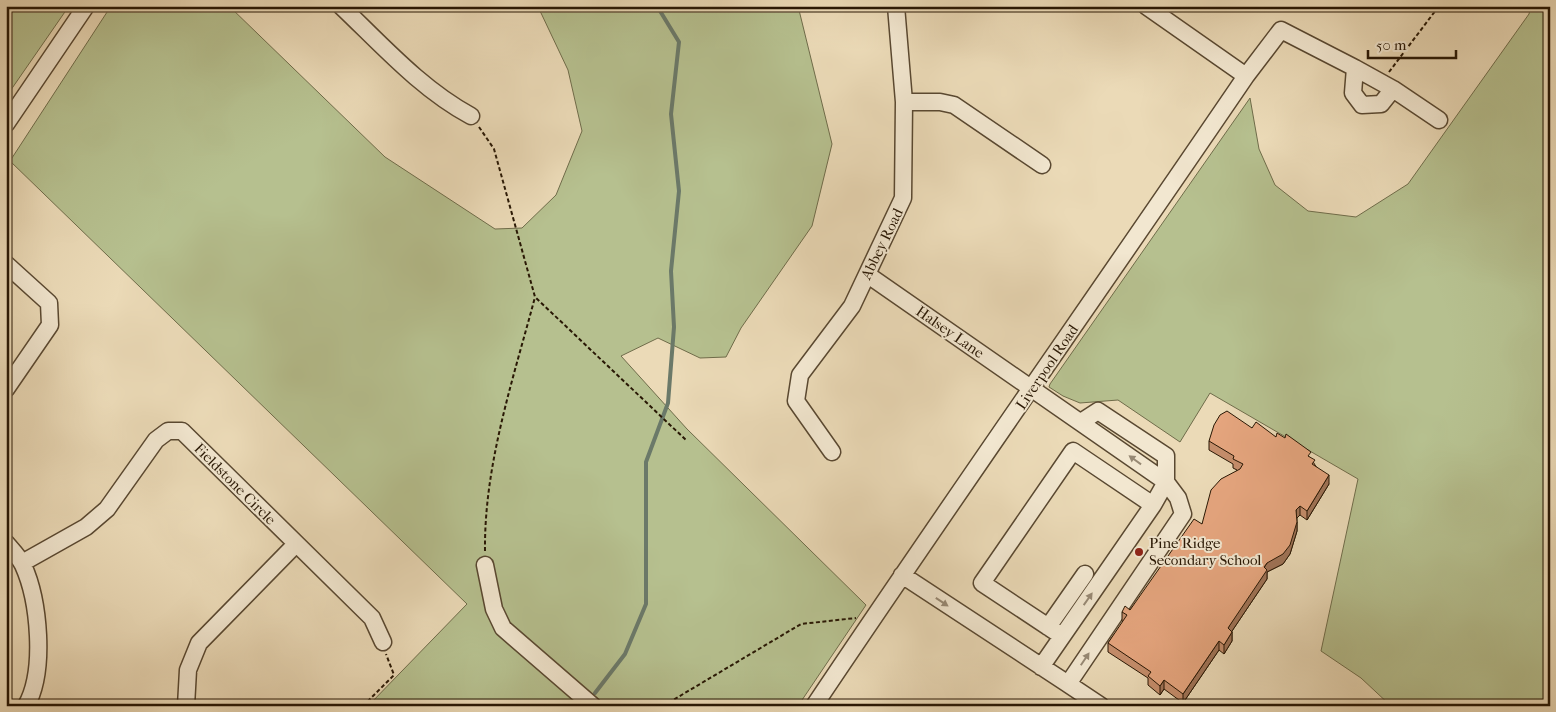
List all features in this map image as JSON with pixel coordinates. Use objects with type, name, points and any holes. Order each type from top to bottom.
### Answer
[{"type":"street","points":[[6,124],[86,6]]},
{"type":"street","points":[[341,6],[421,82],[450,105],[471,116]]},
{"type":"street","name":"Abbey Road","points":[[832,452],[796,401],[800,375],[852,306],[904,198],[904,102],[896,6]]},
{"type":"street","points":[[1146,6],[1246,76]]},
{"type":"street","name":"Liverpool Road","points":[[814,706],[902,575],[1032,390],[1246,76],[1281,30],[1355,68]]},
{"type":"street","points":[[1389,83],[1381,104],[1362,106],[1353,93],[1355,68],[1389,83],[1439,120]]},
{"type":"street","points":[[904,102],[940,102],[954,105],[1042,165]]},
{"type":"street","points":[[6,264],[48,303],[50,325],[6,389]]},
{"type":"street","name":"Halsey Lane","points":[[868,275],[1166,482]]},
{"type":"street","name":"Fieldstone Circle","points":[[22,563],[86,528],[107,509],[156,440],[168,431],[182,431],[372,618],[383,642]]},
{"type":"street","points":[[1055,632],[982,583],[1073,451],[1153,505]]},
{"type":"street","points":[[1055,632],[1153,505],[1166,482],[1178,498],[1183,514],[1068,684]]},
{"type":"street","points":[[6,543],[22,563],[34,596],[38,627],[37,668],[26,706]]},
{"type":"street","points":[[186,706],[188,670],[199,643],[296,544]]},
{"type":"street","points":[[485,565],[494,609],[503,628],[593,706]]},
{"type":"street","points":[[1041,667],[1055,632],[1085,574]]},
{"type":"street","points":[[902,575],[1102,706]]},
{"type":"path","points":[[1389,83],[1439,6]]},
{"type":"path","points":[[471,116],[494,149],[535,297],[502,422],[485,518],[485,565]]},
{"type":"path","points":[[535,297],[687,441]]},
{"type":"path","points":[[663,706],[801,624],[859,618]]},
{"type":"path","points":[[363,706],[394,675],[383,642]]},
{"type":"green space","points":[[6,6],[69,6],[6,97]]},
{"type":"green space","points":[[111,6],[229,6],[385,157],[495,229],[522,228],[556,195],[582,131],[568,70],[536,6],[798,6],[832,144],[812,226],[741,328],[726,357],[700,358],[658,338],[621,356],[687,429],[866,605],[798,706],[368,706],[467,604],[10,161]]},
{"type":"green space","points":[[1531,6],[1550,6],[1550,706],[1391,706],[1361,678],[1321,651],[1358,479],[1210,393],[1180,442],[1118,400],[1080,403],[1063,396],[1049,387],[1250,98],[1259,149],[1275,185],[1308,211],[1356,217],[1408,184],[1529,14]]},
{"type":"building","name":"Pine Ridge Secondary School","points":[[1227,411],[1252,428],[1256,422],[1276,437],[1277,433],[1285,438],[1286,434],[1311,452],[1308,456],[1315,460],[1312,464],[1329,475],[1307,511],[1300,506],[1296,510],[1297,522],[1290,545],[1283,554],[1267,563],[1264,567],[1267,570],[1228,628],[1232,632],[1224,645],[1219,641],[1183,694],[1164,680],[1160,686],[1148,676],[1151,672],[1108,643],[1127,615],[1122,612],[1125,606],[1130,610],[1194,519],[1202,524],[1211,490],[1221,479],[1240,469],[1243,464],[1233,459],[1234,456],[1209,441],[1214,425],[1220,415]]},
{"type":"waterway","points":[[595,693],[625,654],[646,604],[646,462],[668,403],[674,327],[671,271],[679,191],[671,114],[679,42],[657,6]]},
{"type":"place","name":"Pine Ridge Secondary School","points":[[1139,552]]}]
